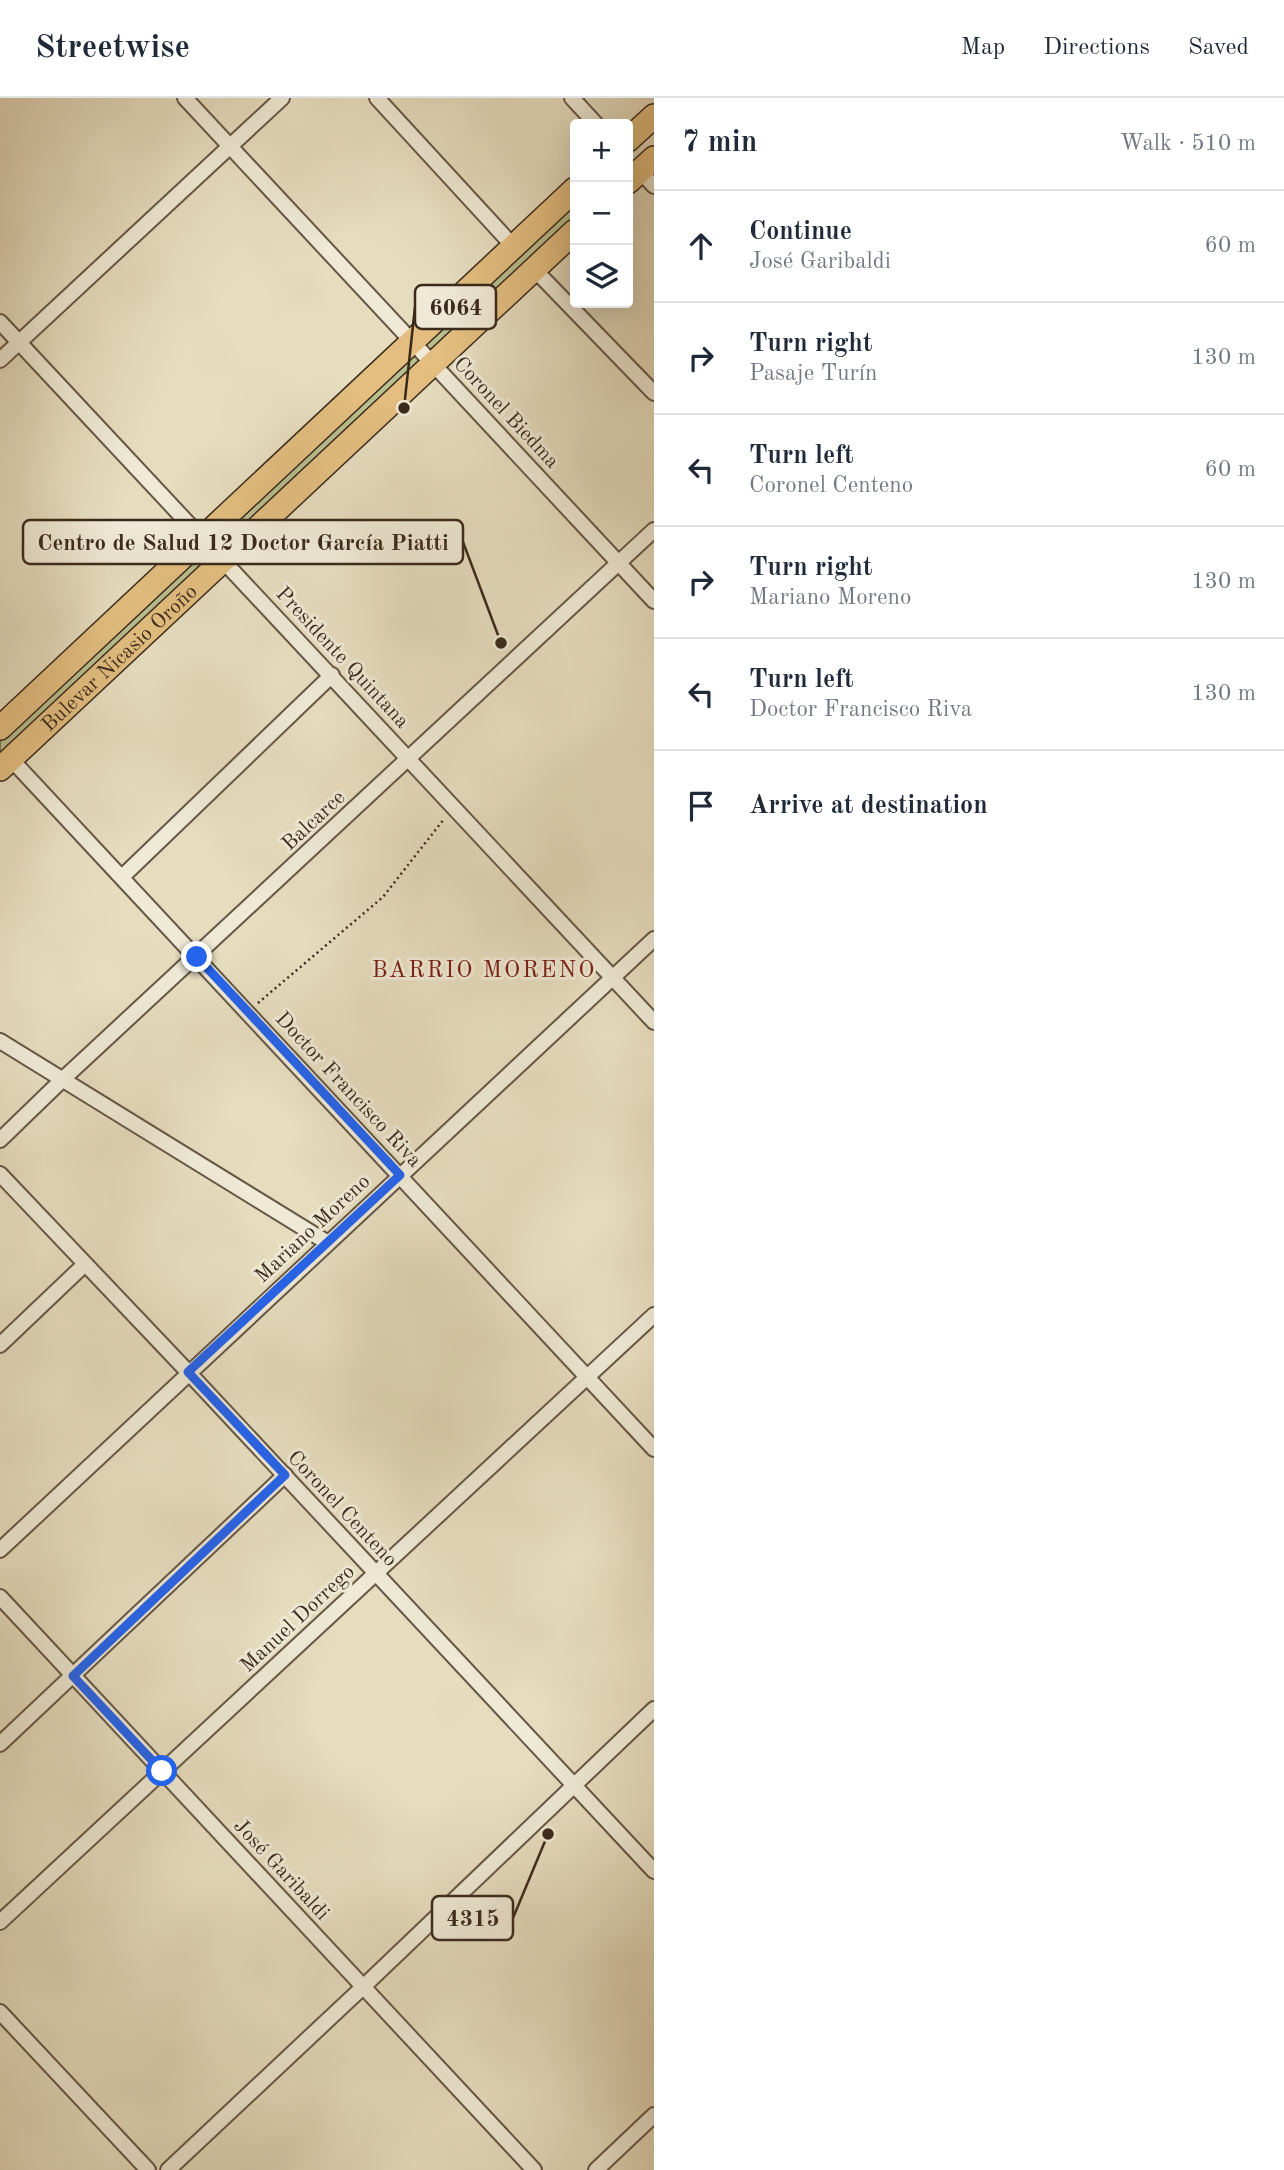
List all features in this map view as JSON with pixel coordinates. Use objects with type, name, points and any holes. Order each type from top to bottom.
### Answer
[{"type":"main road","points":[[633,135],[654,116]]},
{"type":"main road","name":"Bulevar Nicasio Oroño","points":[[0,728],[570,194]]},
{"type":"main road","name":"Bulevar Nicasio Oroño","points":[[6,764],[570,236]]},
{"type":"street","name":"Coronel Biedma","points":[[185,98],[654,601]]},
{"type":"street","points":[[0,360],[282,98]]},
{"type":"street","points":[[377,98],[513,247]]},
{"type":"street","points":[[572,98],[591,119]]},
{"type":"street","points":[[534,269],[654,393]]},
{"type":"street","name":"Presidente Quintana","points":[[0,322],[654,1022]]},
{"type":"street","name":"Balcarce","points":[[0,1140],[654,530]]},
{"type":"street","points":[[122,877],[332,675]]},
{"type":"street","name":"Doctor Francisco Riva","points":[[6,764],[122,877],[654,1449]]},
{"type":"street","name":"Mariano Moreno","points":[[0,1550],[654,939]]},
{"type":"street","points":[[0,1041],[328,1243]]},
{"type":"street","name":"Coronel Centeno","points":[[0,1174],[654,1871]]},
{"type":"street","points":[[0,1345],[84,1265]]},
{"type":"street","name":"Manuel Dorrego","points":[[0,1922],[654,1315]]},
{"type":"street","points":[[0,1744],[285,1475]]},
{"type":"street","name":"José Garibaldi","points":[[0,1597],[534,2170]]},
{"type":"street","points":[[167,2170],[654,1709]]},
{"type":"street","points":[[0,2012],[148,2170]]},
{"type":"street","points":[[596,2170],[654,2115]]},
{"type":"path","points":[[248,1012],[383,897],[454,806]]},
{"type":"green space","points":[[570,194],[570,236],[0,769],[0,728]]},
{"type":"place","name":"6064","points":[[404,408]]},
{"type":"place","name":"Centro de Salud 12 Doctor García Piatti","points":[[501,643]]},
{"type":"place","name":"4315","points":[[548,1834]]},
{"type":"district","name":"BARRIO MORENO","points":[[484,969]]},
{"type":"route","points":[[162,1771],[73,1676],[285,1475],[188,1372],[400,1175],[197,957]]}]
